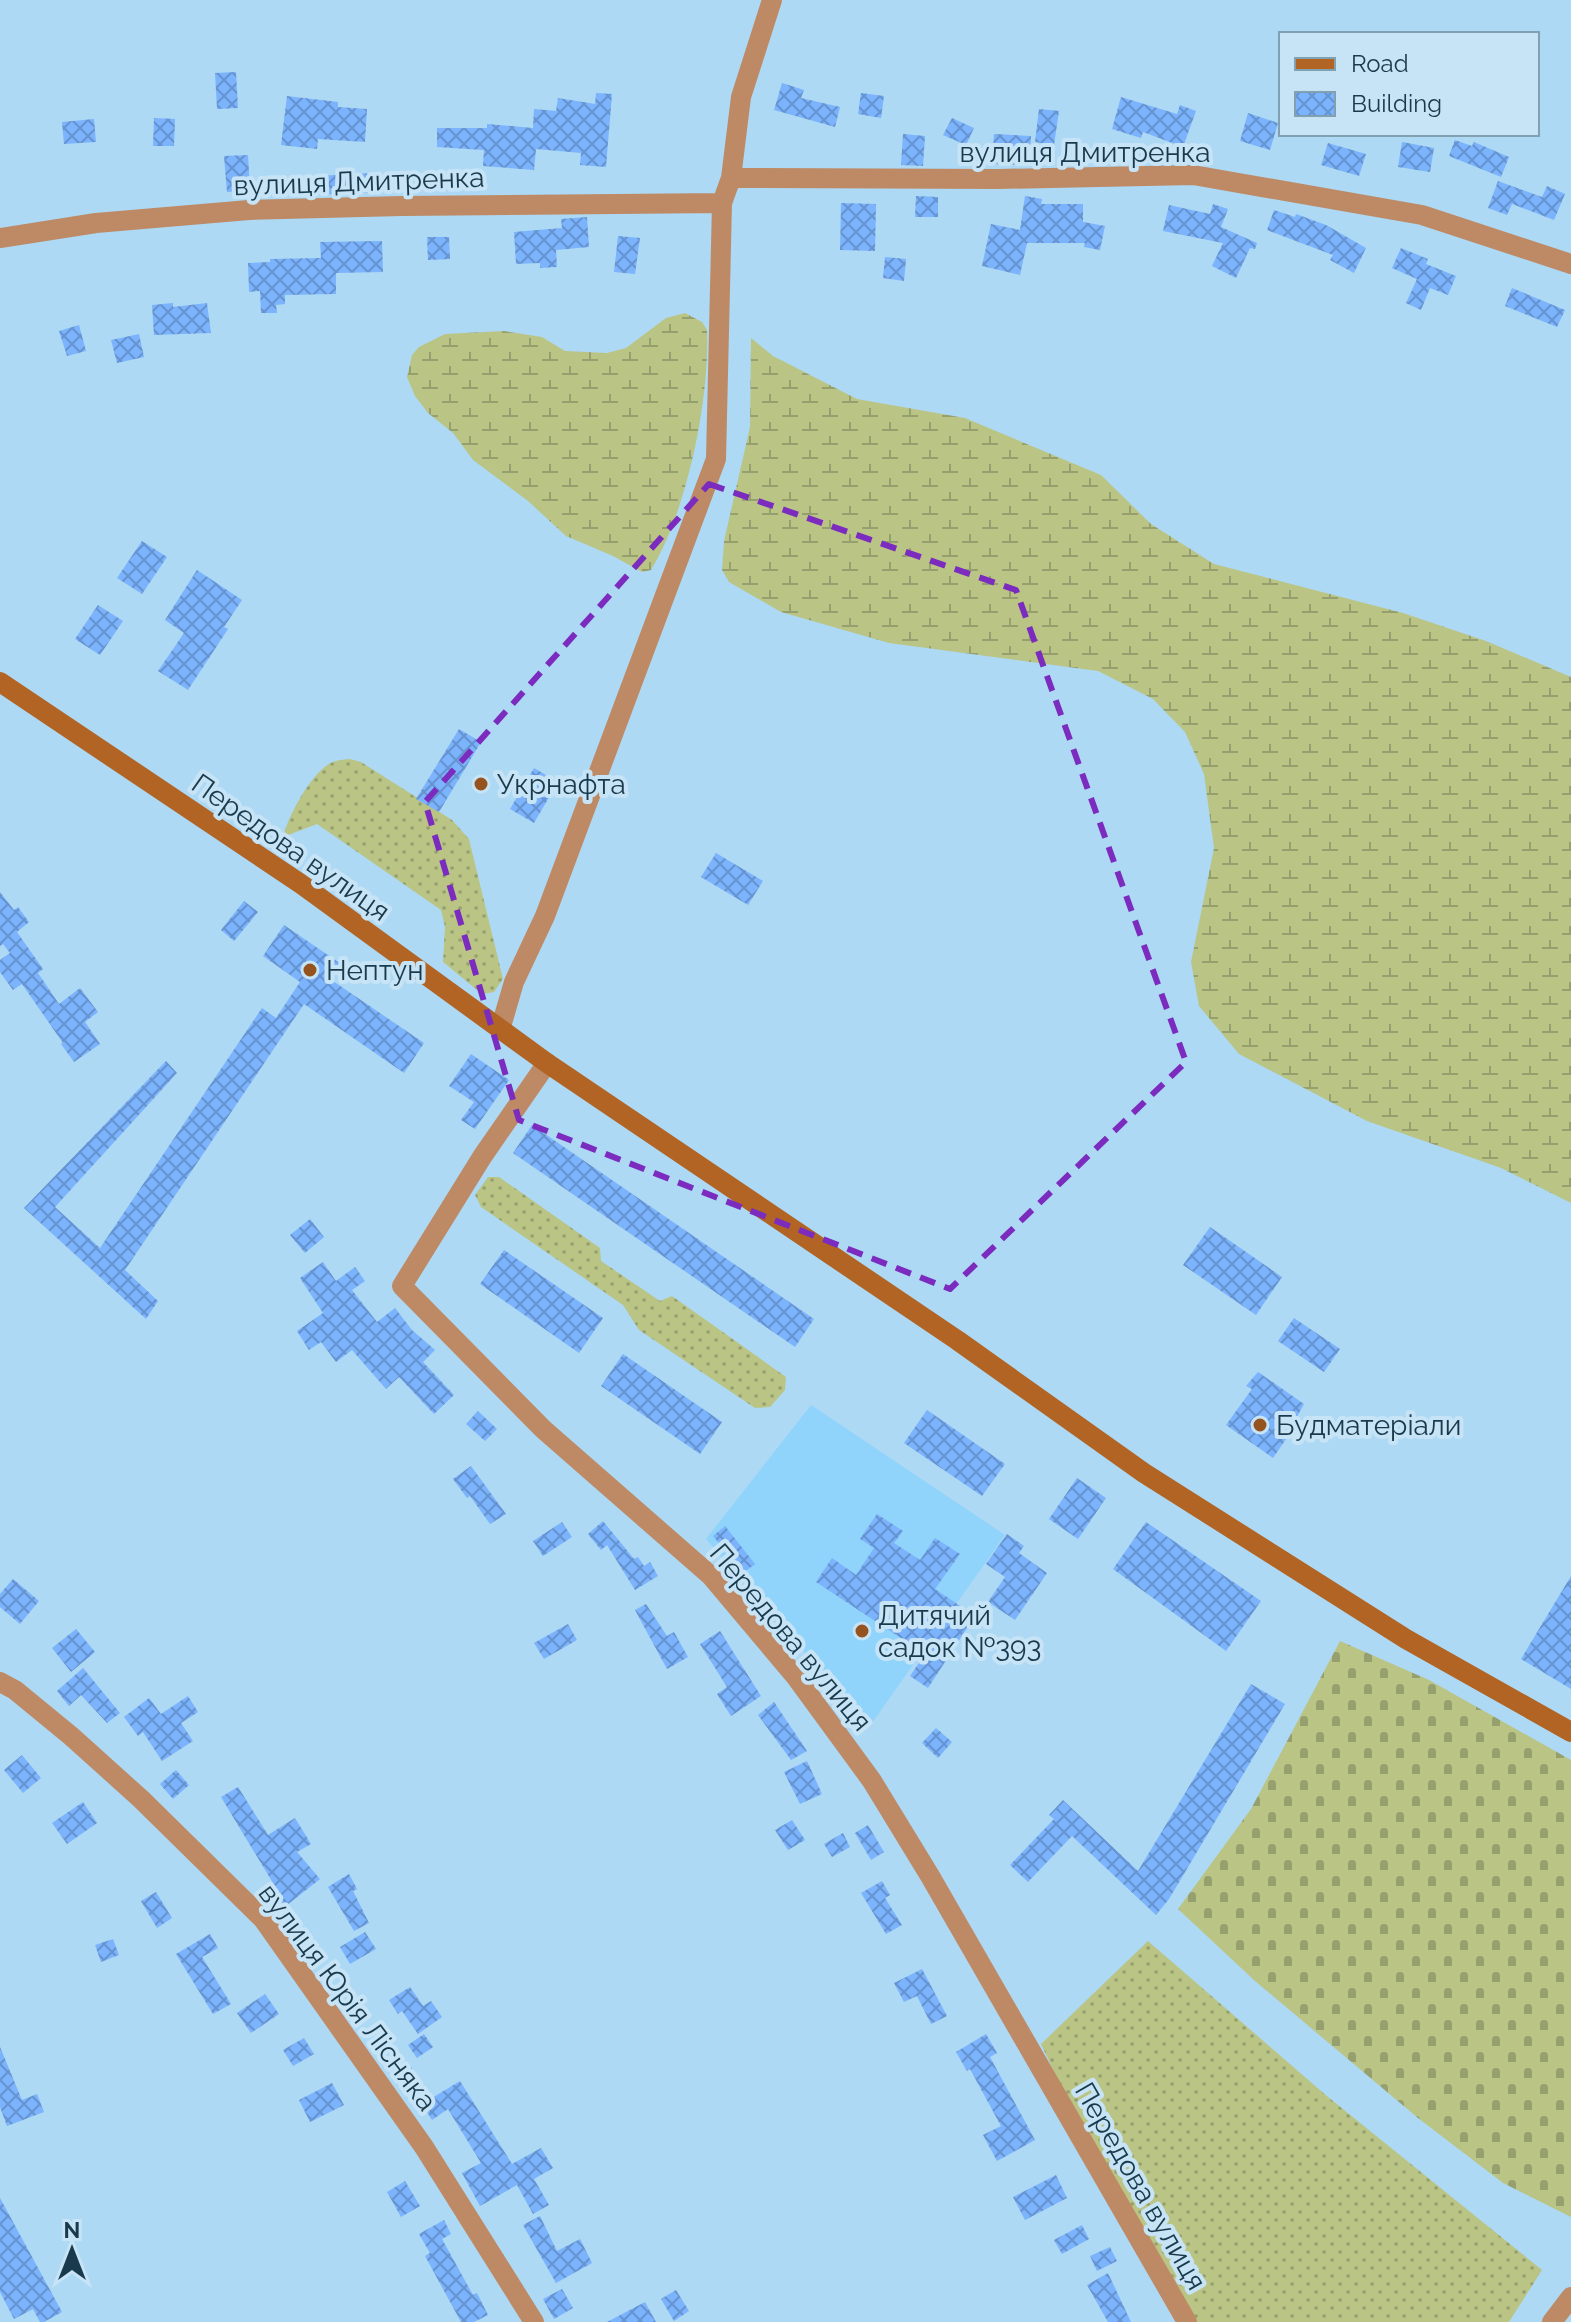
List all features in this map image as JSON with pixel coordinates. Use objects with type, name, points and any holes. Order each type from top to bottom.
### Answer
[{"type":"street","points":[[500,1030],[514,982],[545,916],[716,459],[722,203],[731,178],[741,97],[772,0]]},
{"type":"street","name":"вулиця Дмитренка","points":[[731,178],[999,179],[1193,175],[1422,215],[1571,264]]},
{"type":"street","name":"вулиця Дмитренка","points":[[0,238],[96,223],[249,210],[722,203]]},
{"type":"street","name":"Передова вулиця","points":[[0,682],[301,884],[547,1063],[944,1331],[1144,1473],[1406,1639],[1571,1732]]},
{"type":"street","name":"Передова вулиця","points":[[547,1063],[482,1157],[402,1286],[543,1429],[711,1576],[796,1677],[872,1781],[922,1863],[1187,2322]]},
{"type":"street","name":"вулиця Юрія Лісняка","points":[[0,1682],[15,1690],[83,1746],[263,1919],[424,2147],[534,2322]]},
{"type":"street","points":[[1552,2322],[1571,2297]]},
{"type":"highlighted area","points":[[709,484],[1016,590],[1186,1062],[950,1289],[519,1120],[425,802]]},
{"type":"shaded area","name":"Дитячий садок №393","points":[[811,1405],[1005,1535],[869,1727],[706,1539]]},
{"type":"green space","points":[[685,313],[702,322],[707,330],[705,388],[694,454],[685,486],[664,546],[651,570],[642,572],[566,536],[528,501],[473,460],[453,433],[428,413],[415,396],[407,377],[412,355],[419,347],[445,334],[504,331],[542,337],[565,351],[607,353],[626,348],[666,318]]},
{"type":"green space","points":[[751,338],[773,356],[857,399],[965,418],[1101,475],[1151,524],[1214,564],[1403,613],[1486,641],[1571,677],[1571,1203],[1501,1168],[1367,1121],[1239,1054],[1199,1006],[1191,962],[1214,848],[1204,774],[1185,732],[1153,699],[1098,671],[889,643],[781,612],[729,582],[722,570],[724,541],[750,427]]},
{"type":"green space","points":[[350,759],[361,762],[452,820],[469,839],[503,979],[494,992],[482,994],[443,962],[445,927],[441,910],[317,824],[283,837],[294,809],[312,780],[329,764]]},
{"type":"green space","points":[[488,1177],[499,1177],[600,1248],[601,1261],[660,1301],[672,1296],[786,1377],[785,1390],[770,1407],[755,1408],[639,1330],[623,1305],[481,1207],[475,1195]]},
{"type":"green space","points":[[1340,1641],[1429,1680],[1571,1760],[1571,2217],[1503,2183],[1418,2118],[1255,1981],[1178,1909],[1251,1809]]},
{"type":"green space","points":[[1148,1941],[1328,2097],[1542,2270],[1509,2322],[1196,2322],[1056,2076],[1041,2044]]},
{"type":"building","points":[[236,72],[238,108],[217,109],[215,73]]},
{"type":"building","points":[[782,83],[804,90],[801,98],[840,107],[835,127],[774,110]]},
{"type":"building","points":[[596,93],[612,94],[606,167],[580,165],[581,153],[536,149],[534,170],[483,166],[484,150],[437,147],[437,128],[487,128],[487,124],[533,128],[534,109],[556,111],[558,98],[595,104]]},
{"type":"building","points":[[861,93],[884,96],[881,118],[858,114]]},
{"type":"building","points":[[287,96],[338,102],[338,107],[367,109],[365,142],[318,139],[317,149],[281,145]]},
{"type":"building","points":[[1121,97],[1177,114],[1180,105],[1196,111],[1183,147],[1143,132],[1141,138],[1112,129]]},
{"type":"building","points":[[1039,109],[1059,111],[1054,145],[1035,142]]},
{"type":"building","points":[[1248,113],[1278,123],[1270,150],[1240,141]]},
{"type":"building","points":[[154,118],[175,119],[174,146],[153,146]]},
{"type":"building","points":[[952,118],[974,128],[966,145],[943,135]]},
{"type":"building","points":[[94,119],[96,142],[64,144],[62,122]]},
{"type":"building","points":[[903,134],[925,136],[923,166],[901,165]]},
{"type":"building","points":[[994,134],[1031,136],[1030,165],[992,164]]},
{"type":"building","points":[[1455,140],[1472,146],[1474,142],[1509,157],[1501,177],[1449,156]]},
{"type":"building","points":[[1402,142],[1434,148],[1430,172],[1398,167]]},
{"type":"building","points":[[1328,143],[1366,154],[1359,176],[1321,165]]},
{"type":"building","points":[[248,155],[250,190],[227,192],[224,156]]},
{"type":"building","points":[[374,173],[375,192],[315,195],[317,176]]},
{"type":"building","points":[[1498,181],[1542,197],[1547,186],[1565,194],[1554,220],[1512,204],[1507,215],[1488,208]]},
{"type":"building","points":[[916,196],[938,197],[938,217],[915,217]]},
{"type":"building","points":[[1025,196],[1042,199],[1041,204],[1083,204],[1083,222],[1105,226],[1100,250],[1084,247],[1085,243],[1027,243],[1020,275],[982,266],[991,224],[1020,230]]},
{"type":"building","points":[[841,203],[876,204],[875,251],[840,250]]},
{"type":"building","points":[[1213,204],[1228,209],[1221,227],[1257,243],[1255,249],[1250,248],[1236,278],[1212,266],[1223,243],[1163,231],[1169,205],[1210,214]]},
{"type":"building","points":[[1274,210],[1326,225],[1366,248],[1354,273],[1330,260],[1333,255],[1267,230]]},
{"type":"building","points":[[587,217],[589,247],[556,250],[557,267],[540,268],[540,263],[516,264],[514,232],[562,228],[561,219]]},
{"type":"building","points":[[618,236],[640,238],[635,274],[614,272]]},
{"type":"building","points":[[427,237],[449,237],[450,259],[428,260]]},
{"type":"building","points":[[382,241],[383,272],[336,273],[336,294],[285,295],[285,304],[276,305],[277,313],[261,313],[260,291],[249,292],[248,263],[270,262],[270,259],[321,258],[320,242]]},
{"type":"building","points":[[1401,248],[1428,259],[1426,264],[1456,276],[1448,295],[1430,288],[1421,310],[1406,303],[1417,279],[1392,268]]},
{"type":"building","points":[[885,257],[906,259],[904,281],[883,278]]},
{"type":"building","points":[[1512,288],[1565,310],[1557,327],[1505,306]]},
{"type":"building","points":[[173,303],[173,307],[207,303],[211,333],[154,335],[152,305]]},
{"type":"building","points":[[79,325],[86,351],[67,356],[59,331]]},
{"type":"building","points":[[139,334],[144,357],[117,363],[111,340]]},
{"type":"building","points":[[142,541],[167,557],[142,594],[117,578]]},
{"type":"building","points":[[197,570],[242,600],[224,627],[228,629],[188,690],[158,671],[184,633],[165,620]]},
{"type":"building","points":[[98,605],[123,621],[100,655],[75,639]]},
{"type":"building","points":[[459,729],[481,742],[439,812],[416,799]]},
{"type":"building","points":[[534,768],[558,782],[534,823],[510,809]]},
{"type":"building","points":[[716,853],[763,881],[748,905],[701,877]]},
{"type":"building","points":[[0,892],[14,910],[18,907],[29,922],[17,932],[43,969],[38,973],[59,1004],[80,988],[98,1012],[85,1022],[100,1044],[74,1062],[22,984],[13,990],[0,972],[0,960],[10,953],[3,944],[0,946]]},
{"type":"building","points":[[244,901],[258,912],[234,941],[221,930]]},
{"type":"building","points":[[284,925],[341,964],[330,979],[424,1043],[404,1073],[304,1004],[125,1270],[158,1301],[146,1319],[24,1208],[166,1061],[177,1073],[55,1207],[100,1248],[262,1008],[276,1018],[300,982],[263,956]]},
{"type":"building","points":[[471,1054],[509,1080],[475,1129],[461,1120],[474,1102],[449,1086]]},
{"type":"building","points":[[532,1125],[814,1319],[795,1347],[513,1153]]},
{"type":"building","points":[[310,1219],[324,1237],[305,1253],[290,1235]]},
{"type":"building","points":[[1210,1227],[1282,1277],[1256,1315],[1183,1265]]},
{"type":"building","points":[[504,1250],[603,1318],[579,1353],[480,1284]]},
{"type":"building","points":[[323,1262],[336,1281],[355,1267],[365,1281],[352,1290],[377,1322],[395,1308],[412,1330],[435,1350],[423,1362],[454,1395],[434,1414],[399,1377],[386,1389],[352,1350],[336,1362],[321,1342],[309,1350],[297,1331],[323,1313],[300,1278]]},
{"type":"building","points":[[1294,1318],[1340,1349],[1324,1372],[1278,1341]]},
{"type":"building","points":[[623,1354],[722,1422],[700,1454],[601,1386]]},
{"type":"building","name":"Будматеріали","points":[[1258,1372],[1304,1404],[1293,1424],[1295,1426],[1273,1458],[1226,1425],[1252,1389],[1246,1386]]},
{"type":"building","points":[[927,1410],[1005,1464],[982,1496],[904,1443]]},
{"type":"building","points":[[478,1411],[497,1429],[485,1441],[466,1424]]},
{"type":"building","points":[[471,1466],[506,1514],[490,1524],[453,1479]]},
{"type":"building","points":[[1077,1478],[1106,1498],[1078,1539],[1049,1519]]},
{"type":"building","points":[[877,1514],[903,1531],[894,1543],[920,1560],[935,1538],[960,1554],[935,1589],[975,1616],[928,1688],[910,1676],[925,1654],[816,1582],[832,1558],[856,1575],[874,1548],[860,1539]]},
{"type":"building","points":[[603,1521],[634,1559],[638,1557],[644,1566],[650,1562],[658,1576],[635,1590],[607,1545],[601,1550],[588,1534]]},
{"type":"building","points":[[562,1522],[572,1537],[543,1556],[533,1541]]},
{"type":"building","points":[[1146,1522],[1261,1601],[1226,1651],[1113,1569]]},
{"type":"building","points":[[725,1526],[755,1564],[743,1573],[713,1536]]},
{"type":"building","points":[[1007,1534],[1024,1546],[1019,1553],[1047,1573],[1015,1620],[988,1602],[1005,1577],[986,1564]]},
{"type":"building","points":[[1571,1576],[1571,1689],[1521,1659]]},
{"type":"building","points":[[13,1579],[39,1601],[20,1624],[0,1607],[0,1594]]},
{"type":"building","points":[[646,1604],[667,1636],[674,1632],[688,1657],[667,1669],[635,1610]]},
{"type":"building","points":[[568,1624],[577,1640],[544,1659],[534,1643]]},
{"type":"building","points":[[76,1629],[95,1652],[71,1672],[52,1648]]},
{"type":"building","points":[[720,1631],[761,1696],[731,1716],[717,1694],[727,1687],[700,1644]]},
{"type":"building","points":[[83,1668],[120,1713],[107,1723],[81,1695],[69,1706],[57,1691]]},
{"type":"building","points":[[1251,1684],[1285,1704],[1169,1899],[1156,1915],[1072,1836],[1028,1882],[1010,1865],[1054,1819],[1049,1815],[1063,1800],[1138,1871]]},
{"type":"building","points":[[188,1696],[198,1712],[181,1723],[193,1741],[162,1761],[143,1732],[138,1736],[124,1717],[149,1698],[161,1714]]},
{"type":"building","points":[[774,1702],[807,1751],[791,1760],[758,1715]]},
{"type":"building","points":[[936,1728],[952,1742],[938,1758],[922,1743]]},
{"type":"building","points":[[22,1755],[41,1778],[23,1793],[4,1770]]},
{"type":"building","points":[[807,1761],[822,1794],[800,1804],[784,1772]]},
{"type":"building","points":[[176,1770],[189,1785],[173,1799],[160,1784]]},
{"type":"building","points":[[238,1787],[268,1835],[295,1818],[311,1844],[297,1852],[320,1879],[277,1913],[268,1901],[279,1893],[221,1797]]},
{"type":"building","points":[[83,1802],[97,1823],[67,1844],[52,1823]]},
{"type":"building","points":[[792,1820],[805,1840],[788,1850],[775,1830]]},
{"type":"building","points":[[868,1825],[884,1852],[871,1860],[855,1833]]},
{"type":"building","points":[[843,1833],[850,1847],[832,1857],[824,1844]]},
{"type":"building","points":[[349,1874],[357,1889],[353,1891],[369,1923],[354,1931],[328,1887]]},
{"type":"building","points":[[882,1881],[890,1895],[885,1898],[902,1925],[886,1934],[861,1893]]},
{"type":"building","points":[[156,1892],[172,1918],[157,1928],[141,1901]]},
{"type":"building","points":[[365,1932],[376,1949],[350,1964],[340,1947]]},
{"type":"building","points":[[210,1934],[218,1948],[202,1957],[231,2004],[213,2014],[176,1954]]},
{"type":"building","points":[[113,1939],[119,1955],[101,1962],[95,1945]]},
{"type":"building","points":[[922,1969],[947,2016],[931,2024],[917,1996],[904,2002],[894,1983]]},
{"type":"building","points":[[410,1987],[423,2006],[431,2001],[442,2017],[418,2034],[402,2011],[398,2014],[389,2000]]},
{"type":"building","points":[[265,1994],[279,2014],[251,2033],[237,2013]]},
{"type":"building","points":[[424,2034],[433,2047],[417,2058],[408,2045]]},
{"type":"building","points":[[986,2034],[997,2053],[990,2057],[1035,2140],[997,2161],[983,2135],[1001,2126],[970,2069],[967,2071],[956,2052]]},
{"type":"building","points":[[304,2038],[314,2054],[293,2066],[283,2050]]},
{"type":"building","points":[[0,2047],[22,2100],[37,2094],[44,2112],[7,2126],[0,2107]]},
{"type":"building","points":[[410,2065],[419,2082],[404,2090],[395,2073]]},
{"type":"building","points":[[460,2081],[512,2164],[541,2148],[553,2168],[534,2179],[549,2205],[533,2214],[517,2185],[480,2206],[462,2173],[481,2163],[448,2109],[432,2120],[422,2104]]},
{"type":"building","points":[[332,2083],[344,2105],[310,2122],[299,2100]]},
{"type":"building","points":[[1056,2175],[1067,2198],[1025,2220],[1013,2197]]},
{"type":"building","points":[[405,2181],[420,2206],[401,2217],[387,2192]]},
{"type":"building","points":[[0,2198],[62,2312],[44,2322],[40,2322],[33,2309],[14,2319],[0,2292]]},
{"type":"building","points":[[540,2216],[557,2251],[580,2239],[592,2263],[556,2283],[523,2225]]},
{"type":"building","points":[[444,2220],[451,2234],[442,2239],[473,2295],[477,2293],[488,2315],[474,2322],[461,2322],[425,2256],[430,2253],[419,2234]]},
{"type":"building","points":[[1082,2225],[1089,2239],[1062,2254],[1054,2240]]},
{"type":"building","points":[[1110,2247],[1117,2261],[1097,2271],[1090,2256]]},
{"type":"building","points":[[1108,2273],[1131,2322],[1108,2322],[1087,2285]]},
{"type":"building","points":[[562,2289],[573,2308],[554,2319],[543,2299]]},
{"type":"building","points":[[676,2290],[689,2311],[674,2321],[661,2299]]},
{"type":"building","points":[[645,2302],[656,2322],[607,2322]]},
{"type":"place","name":"Укрнафта","points":[[481,784]]},
{"type":"place","name":"Нептун","points":[[310,970]]},
{"type":"place","name":"Будматеріали","points":[[1260,1425]]},
{"type":"place","name":"Дитячий садок №393","points":[[862,1631]]}]
